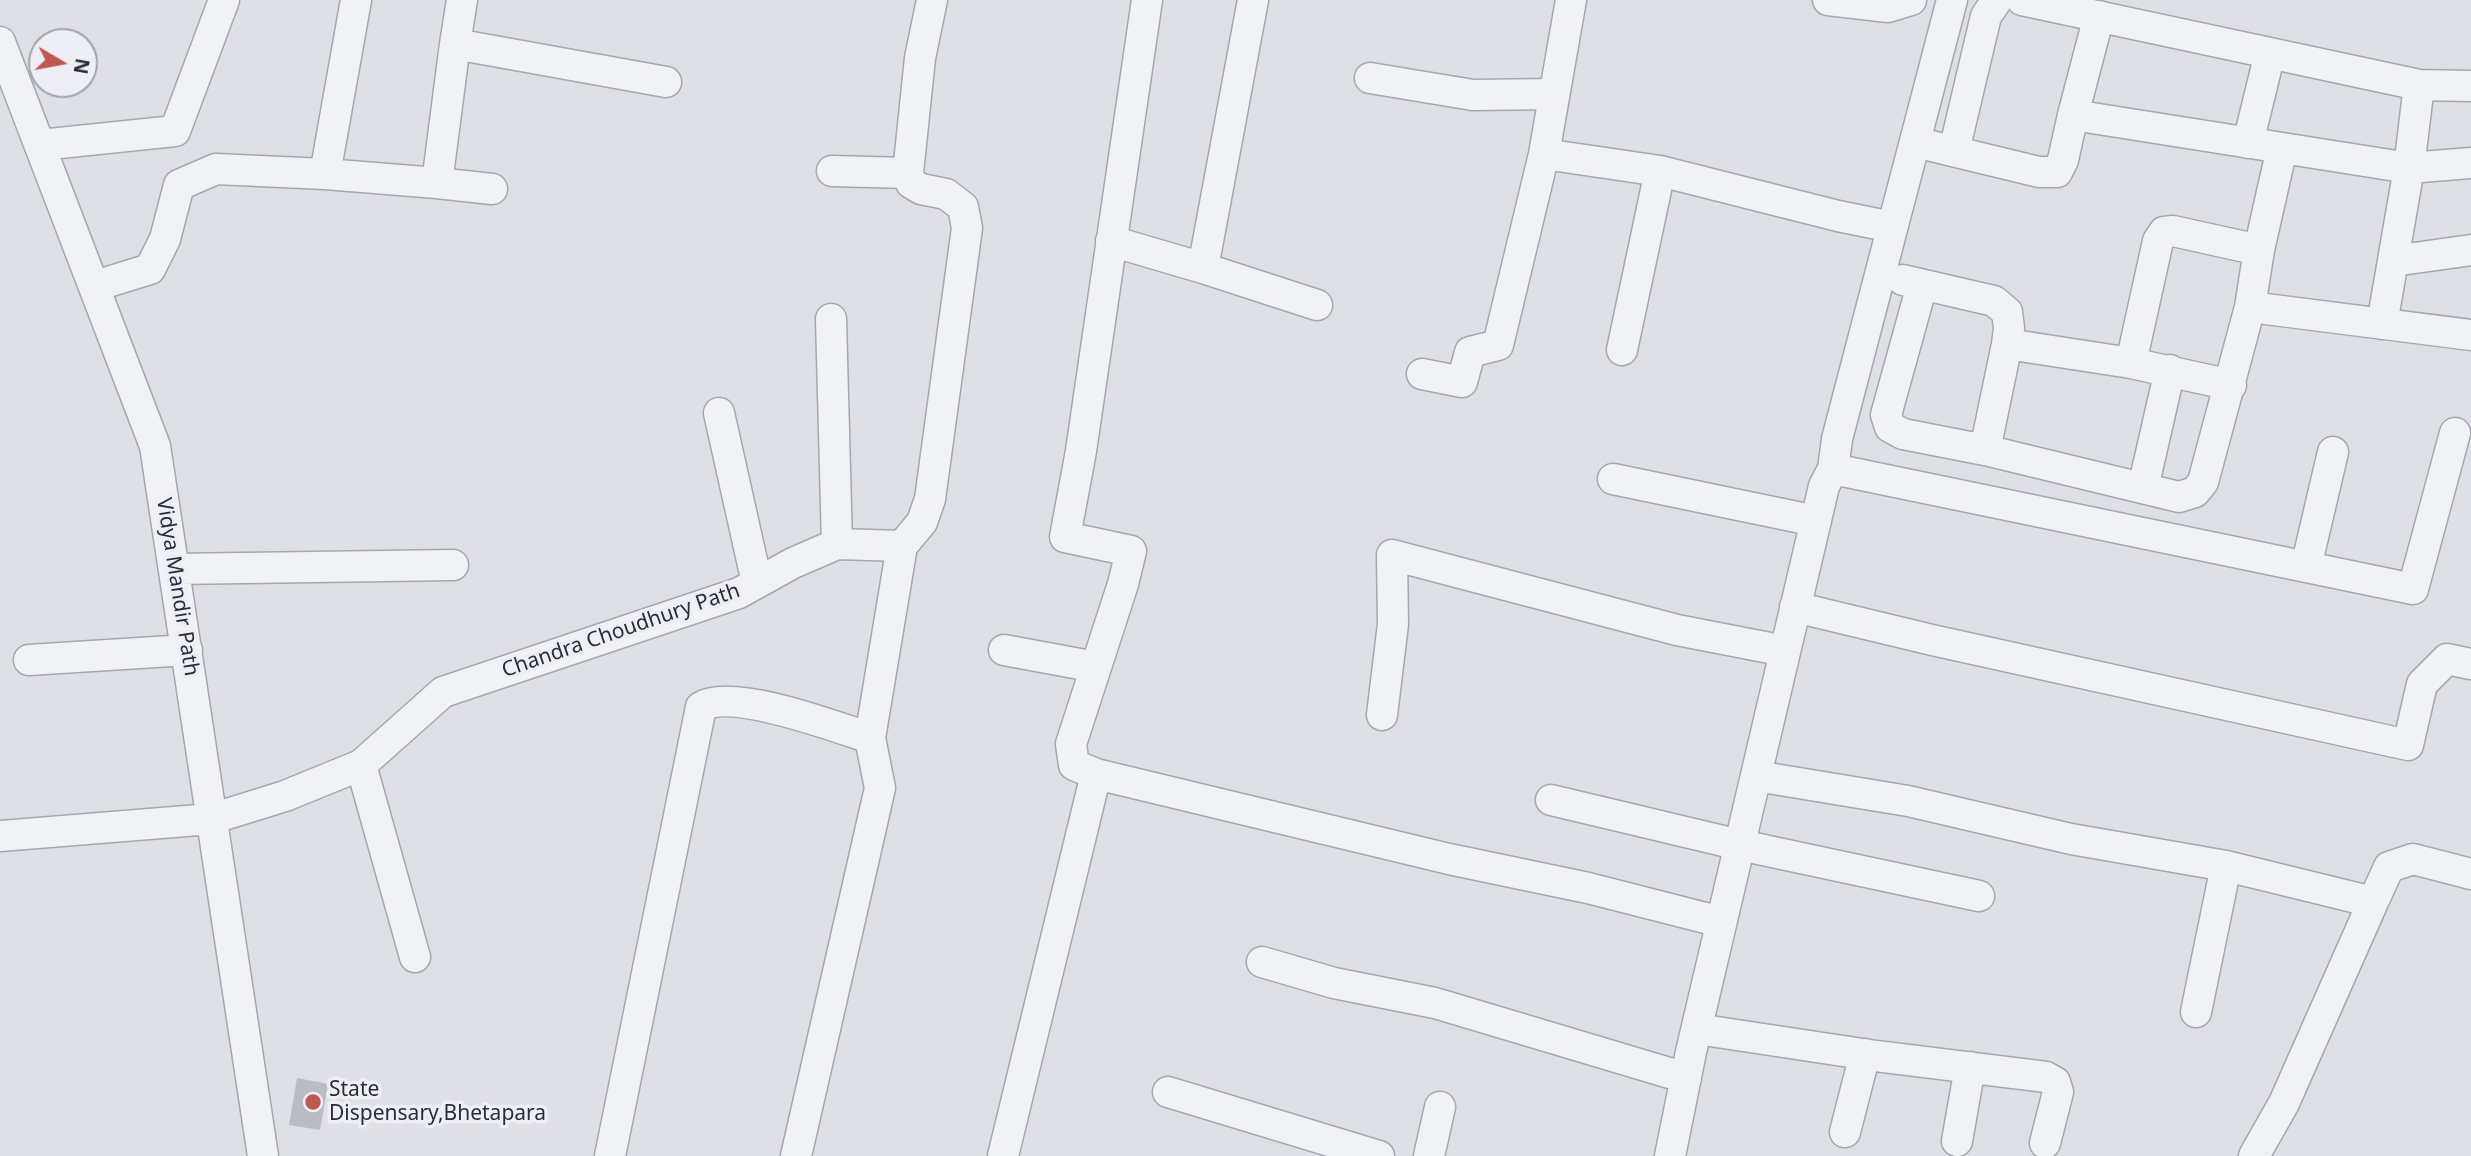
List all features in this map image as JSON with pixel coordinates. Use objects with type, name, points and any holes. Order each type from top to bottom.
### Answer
[{"type":"street","points":[[40,145],[175,131],[224,0]]},
{"type":"street","points":[[325,174],[356,0]]},
{"type":"street","points":[[437,184],[462,0]]},
{"type":"street","points":[[796,1156],[880,788],[870,738],[902,546],[922,522],[930,499],[967,228],[963,207],[946,194],[921,189],[911,183],[908,173],[920,58],[932,0]]},
{"type":"street","points":[[1147,0],[1065,537],[1131,551],[1123,584],[1071,744],[1074,765],[1096,774],[1449,859],[1588,888],[1721,922]]},
{"type":"street","points":[[1203,268],[1253,0]]},
{"type":"street","points":[[1422,374],[1462,382],[1470,352],[1498,345],[1544,154],[1571,0]]},
{"type":"street","points":[[1828,0],[1888,7],[1911,0]]},
{"type":"street","points":[[1954,151],[1986,16],[1997,0]]},
{"type":"street","points":[[2022,0],[2419,85],[2471,86]]},
{"type":"street","points":[[1670,1156],[1721,922],[1824,486],[1833,469],[1836,439],[1915,142],[1943,2]]},
{"type":"street","points":[[1915,142],[2039,172],[2057,172],[2063,160],[2099,16]]},
{"type":"street","name":"Vidya Mandir Path","points":[[0,42],[155,446],[263,1156]]},
{"type":"street","points":[[456,44],[666,82]]},
{"type":"street","points":[[2248,143],[2270,52]]},
{"type":"street","points":[[1370,78],[1473,95],[1554,94]]},
{"type":"street","points":[[2382,324],[2409,168],[2419,85]]},
{"type":"street","points":[[2073,115],[2409,168],[2471,163]]},
{"type":"street","points":[[1922,285],[1886,415],[1890,427],[1903,434],[1985,450],[2179,498],[2195,492],[2203,482],[2231,385],[2250,307],[2259,250],[2282,148]]},
{"type":"street","points":[[1544,154],[1660,171],[1892,227]]},
{"type":"street","points":[[95,286],[150,269],[164,239],[179,185],[216,169],[325,174],[492,189]]},
{"type":"street","points":[[832,171],[908,173]]},
{"type":"street","points":[[1622,350],[1660,171]]},
{"type":"street","points":[[2131,363],[2158,241],[2164,232],[2173,231],[2259,250]]},
{"type":"street","points":[[1111,241],[1317,305]]},
{"type":"street","points":[[2393,261],[2471,250]]},
{"type":"street","points":[[1880,274],[1994,300],[2007,312],[2007,344],[1985,450]]},
{"type":"street","points":[[2250,307],[2471,335]]},
{"type":"street","points":[[831,319],[837,544]]},
{"type":"street","points":[[2007,344],[2170,370],[2231,385]]},
{"type":"street","points":[[2143,488],[2170,370]]},
{"type":"street","points":[[719,412],[757,583]]},
{"type":"street","points":[[1833,469],[2413,589],[2455,433]]},
{"type":"street","points":[[2306,567],[2333,452]]},
{"type":"street","points":[[1613,479],[1816,521]]},
{"type":"street","name":"Chandra Choudhury Path","points":[[0,836],[211,819],[285,796],[361,765],[443,692],[738,593],[793,563],[837,544],[902,546]]},
{"type":"street","points":[[1382,715],[1393,624],[1392,555],[1665,627],[1785,651]]},
{"type":"street","points":[[174,569],[453,565]]},
{"type":"street","points":[[1795,607],[1932,640],[2408,745],[2422,684],[2447,659],[2471,664]]},
{"type":"street","points":[[29,660],[187,650]]},
{"type":"street","points":[[1004,650],[1096,667]]},
{"type":"street","points":[[610,1156],[701,707],[709,701],[727,701],[791,712],[870,738]]},
{"type":"street","points":[[361,765],[415,957]]},
{"type":"street","points":[[1003,1156],[1096,774]]},
{"type":"street","points":[[1756,776],[1908,801],[2071,839],[2225,866],[2373,902]]},
{"type":"street","points":[[1551,800],[1740,845],[1979,896]]},
{"type":"street","points":[[2254,1156],[2284,1103],[2389,867],[2413,859],[2471,874]]},
{"type":"street","points":[[2196,1012],[2225,866]]},
{"type":"street","points":[[1262,962],[1334,983],[1435,1003],[1686,1078]]},
{"type":"street","points":[[1697,1028],[1865,1054],[2046,1077],[2055,1082],[2058,1091],[2045,1143]]},
{"type":"street","points":[[1845,1132],[1865,1054]]},
{"type":"street","points":[[1957,1141],[1970,1067]]},
{"type":"street","points":[[1168,1092],[1378,1156]]},
{"type":"street","points":[[1429,1156],[1440,1107]]},
{"type":"building","points":[[297,1078],[328,1084],[320,1130],[289,1125]]},
{"type":"place","name":"State Dispensary,Bhetapara","points":[[313,1102]]}]
